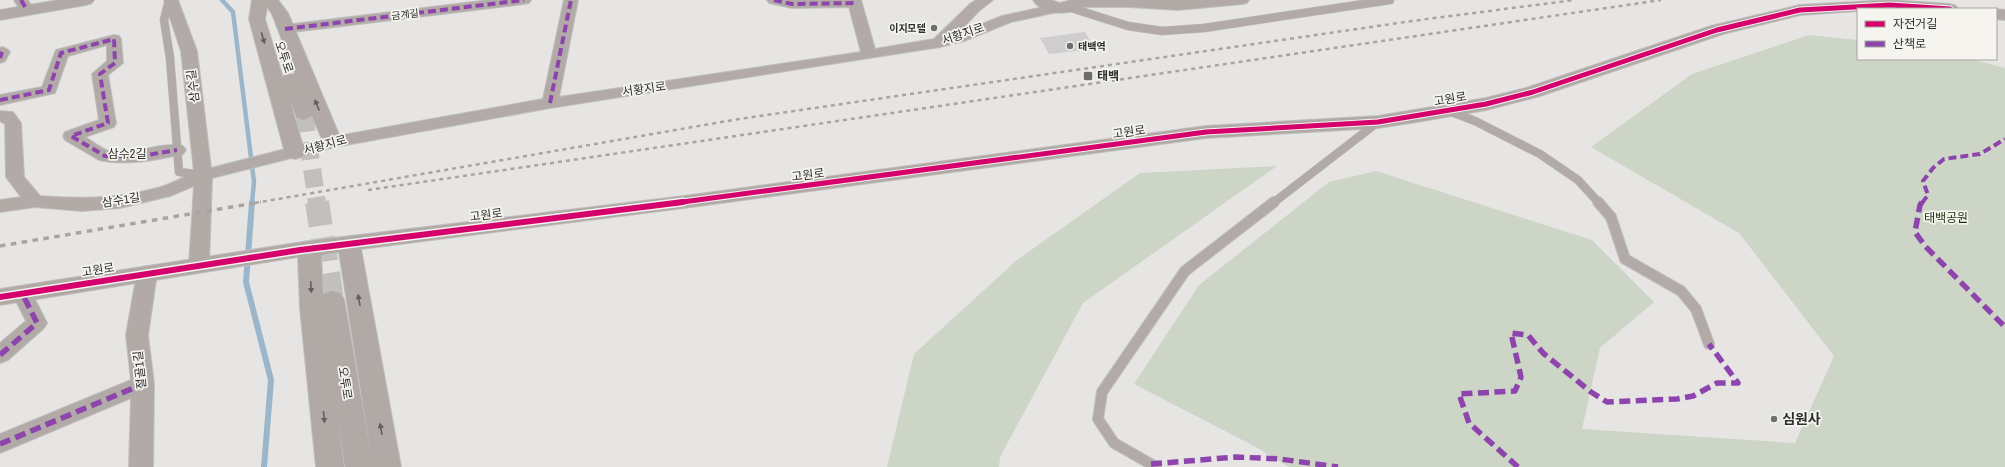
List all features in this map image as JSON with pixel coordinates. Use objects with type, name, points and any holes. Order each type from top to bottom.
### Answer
[{"type":"street","points":[[0,15],[24,5],[86,0]]},
{"type":"street","name":"삼수길","points":[[170,0],[189,51],[203,176],[198,265]]},
{"type":"street","points":[[260,0],[257,18],[295,153]]},
{"type":"street","name":"오투로","points":[[264,0],[304,114]]},
{"type":"street","points":[[270,0],[280,13],[285,29],[332,142]]},
{"type":"street","name":"금계길","points":[[285,29],[524,0]]},
{"type":"street","points":[[550,103],[571,0]]},
{"type":"street","points":[[774,0],[792,4],[854,2],[869,56]]},
{"type":"street","points":[[940,43],[975,7],[986,0]]},
{"type":"street","points":[[992,24],[1033,0]]},
{"type":"street","points":[[1041,0],[1048,6],[1130,3],[1178,7],[1242,0]]},
{"type":"street","points":[[1115,0],[1130,3]]},
{"type":"street","points":[[992,24],[1020,15],[1072,4]]},
{"type":"street","name":"고원로","points":[[11,295],[305,249],[692,201],[1206,132],[1378,122],[1486,104],[1533,92],[1717,30],[1800,10],[1863,6],[1921,8]]},
{"type":"street","name":"서황지로","points":[[203,176],[295,153],[332,142],[550,103],[869,56],[940,43],[959,38],[992,24]]},
{"type":"street","name":"삼수2길","points":[[0,100],[49,90],[61,53],[114,39],[115,63],[100,74],[108,123],[70,136],[105,156],[141,156],[177,150]]},
{"type":"street","points":[[0,116],[7,116],[12,122],[15,177],[23,189],[35,201]]},
{"type":"street","name":"삼수1길","points":[[0,206],[35,201],[82,204],[120,202],[164,192],[203,176]]},
{"type":"street","points":[[349,243],[387,467]]},
{"type":"street","points":[[305,249],[330,467]]},
{"type":"street","name":"절골1길","points":[[141,467],[143,384],[137,335],[147,273]]},
{"type":"street","points":[[0,355],[37,323],[11,295]]},
{"type":"street","name":"오투로","points":[[332,300],[359,467]]},
{"type":"street","points":[[0,444],[143,384]]},
{"type":"lane","points":[[170,0],[164,20],[170,58],[179,172],[203,176]]},
{"type":"lane","points":[[1146,0],[1178,7]]},
{"type":"lane","points":[[1072,4],[1109,20],[1146,30],[1169,31],[1204,28],[1390,0]]},
{"type":"lane","points":[[1072,4],[1109,20]]},
{"type":"lane","points":[[1449,111],[1475,121],[1540,154],[1578,180],[1611,217],[1625,259],[1681,291],[1696,309],[1709,344]]},
{"type":"lane","points":[[1156,467],[1114,444],[1098,419],[1102,392],[1185,271],[1378,122]]},
{"type":"green space","name":"태백공원","points":[[1809,35],[1857,40],[1857,60],[1974,60],[2005,68],[2005,467],[1289,467],[1256,447],[1134,384],[1199,285],[1329,182],[1376,171],[1592,240],[1654,302],[1600,348],[1582,429],[1795,443],[1834,356],[1739,233],[1591,147],[1692,74]]},
{"type":"green space","points":[[1277,166],[1083,303],[1000,457],[999,467],[887,467],[914,354],[1017,260],[1140,173]]},
{"type":"building","points":[[1085,32],[1095,49],[1049,54],[1040,38]]},
{"type":"waterway","points":[[222,0],[233,12],[254,182],[252,203]]},
{"type":"waterway","points":[[252,202],[246,282],[271,380],[264,467]]},
{"type":"tunnel","points":[[304,114],[317,203]]},
{"type":"tunnel","points":[[317,202],[332,299]]},
{"type":"railway","points":[[255,203],[739,119],[1412,21],[1574,0]]},
{"type":"railway","points":[[368,190],[1661,0]]},
{"type":"railway","points":[[0,246],[261,202]]},
{"type":"marked path","points":[[21,0],[27,10]]},
{"type":"marked path","points":[[285,29],[524,0]]},
{"type":"marked path","points":[[550,103],[571,0]]},
{"type":"marked path","points":[[774,0],[792,4],[854,3]]},
{"type":"marked path","points":[[0,100],[49,90],[61,53],[114,39],[115,63],[100,74],[108,123],[71,136],[105,156],[141,156],[177,150]]},
{"type":"marked path","points":[[0,58],[2,52]]},
{"type":"marked path","points":[[2005,139],[1980,154],[1944,159],[1933,168],[1923,181],[1928,195],[1920,205],[1915,232],[1925,246],[2005,327]]},
{"type":"marked path","points":[[0,355],[37,323],[22,293]]},
{"type":"marked path","points":[[1518,467],[1469,423],[1459,394],[1515,391],[1521,377],[1511,333],[1528,335],[1543,353],[1591,392],[1607,402],[1677,399],[1693,396],[1717,383],[1738,383],[1709,344]]},
{"type":"marked path","points":[[0,444],[143,384]]},
{"type":"marked path","points":[[1151,464],[1221,457],[1250,457],[1280,459],[1338,467]]},
{"type":"cycle path","points":[[0,297],[300,250],[676,203],[1206,132],[1378,122],[1486,104],[1533,92],[1717,30],[1800,10],[1849,6],[1890,5],[1935,8]]},
{"type":"place","name":"이지모텔","points":[[934,28]]},
{"type":"place","name":"태백역","points":[[1070,46]]},
{"type":"place","name":"태백","points":[[1088,76]]},
{"type":"place","name":"심원사","points":[[1774,419]]}]
